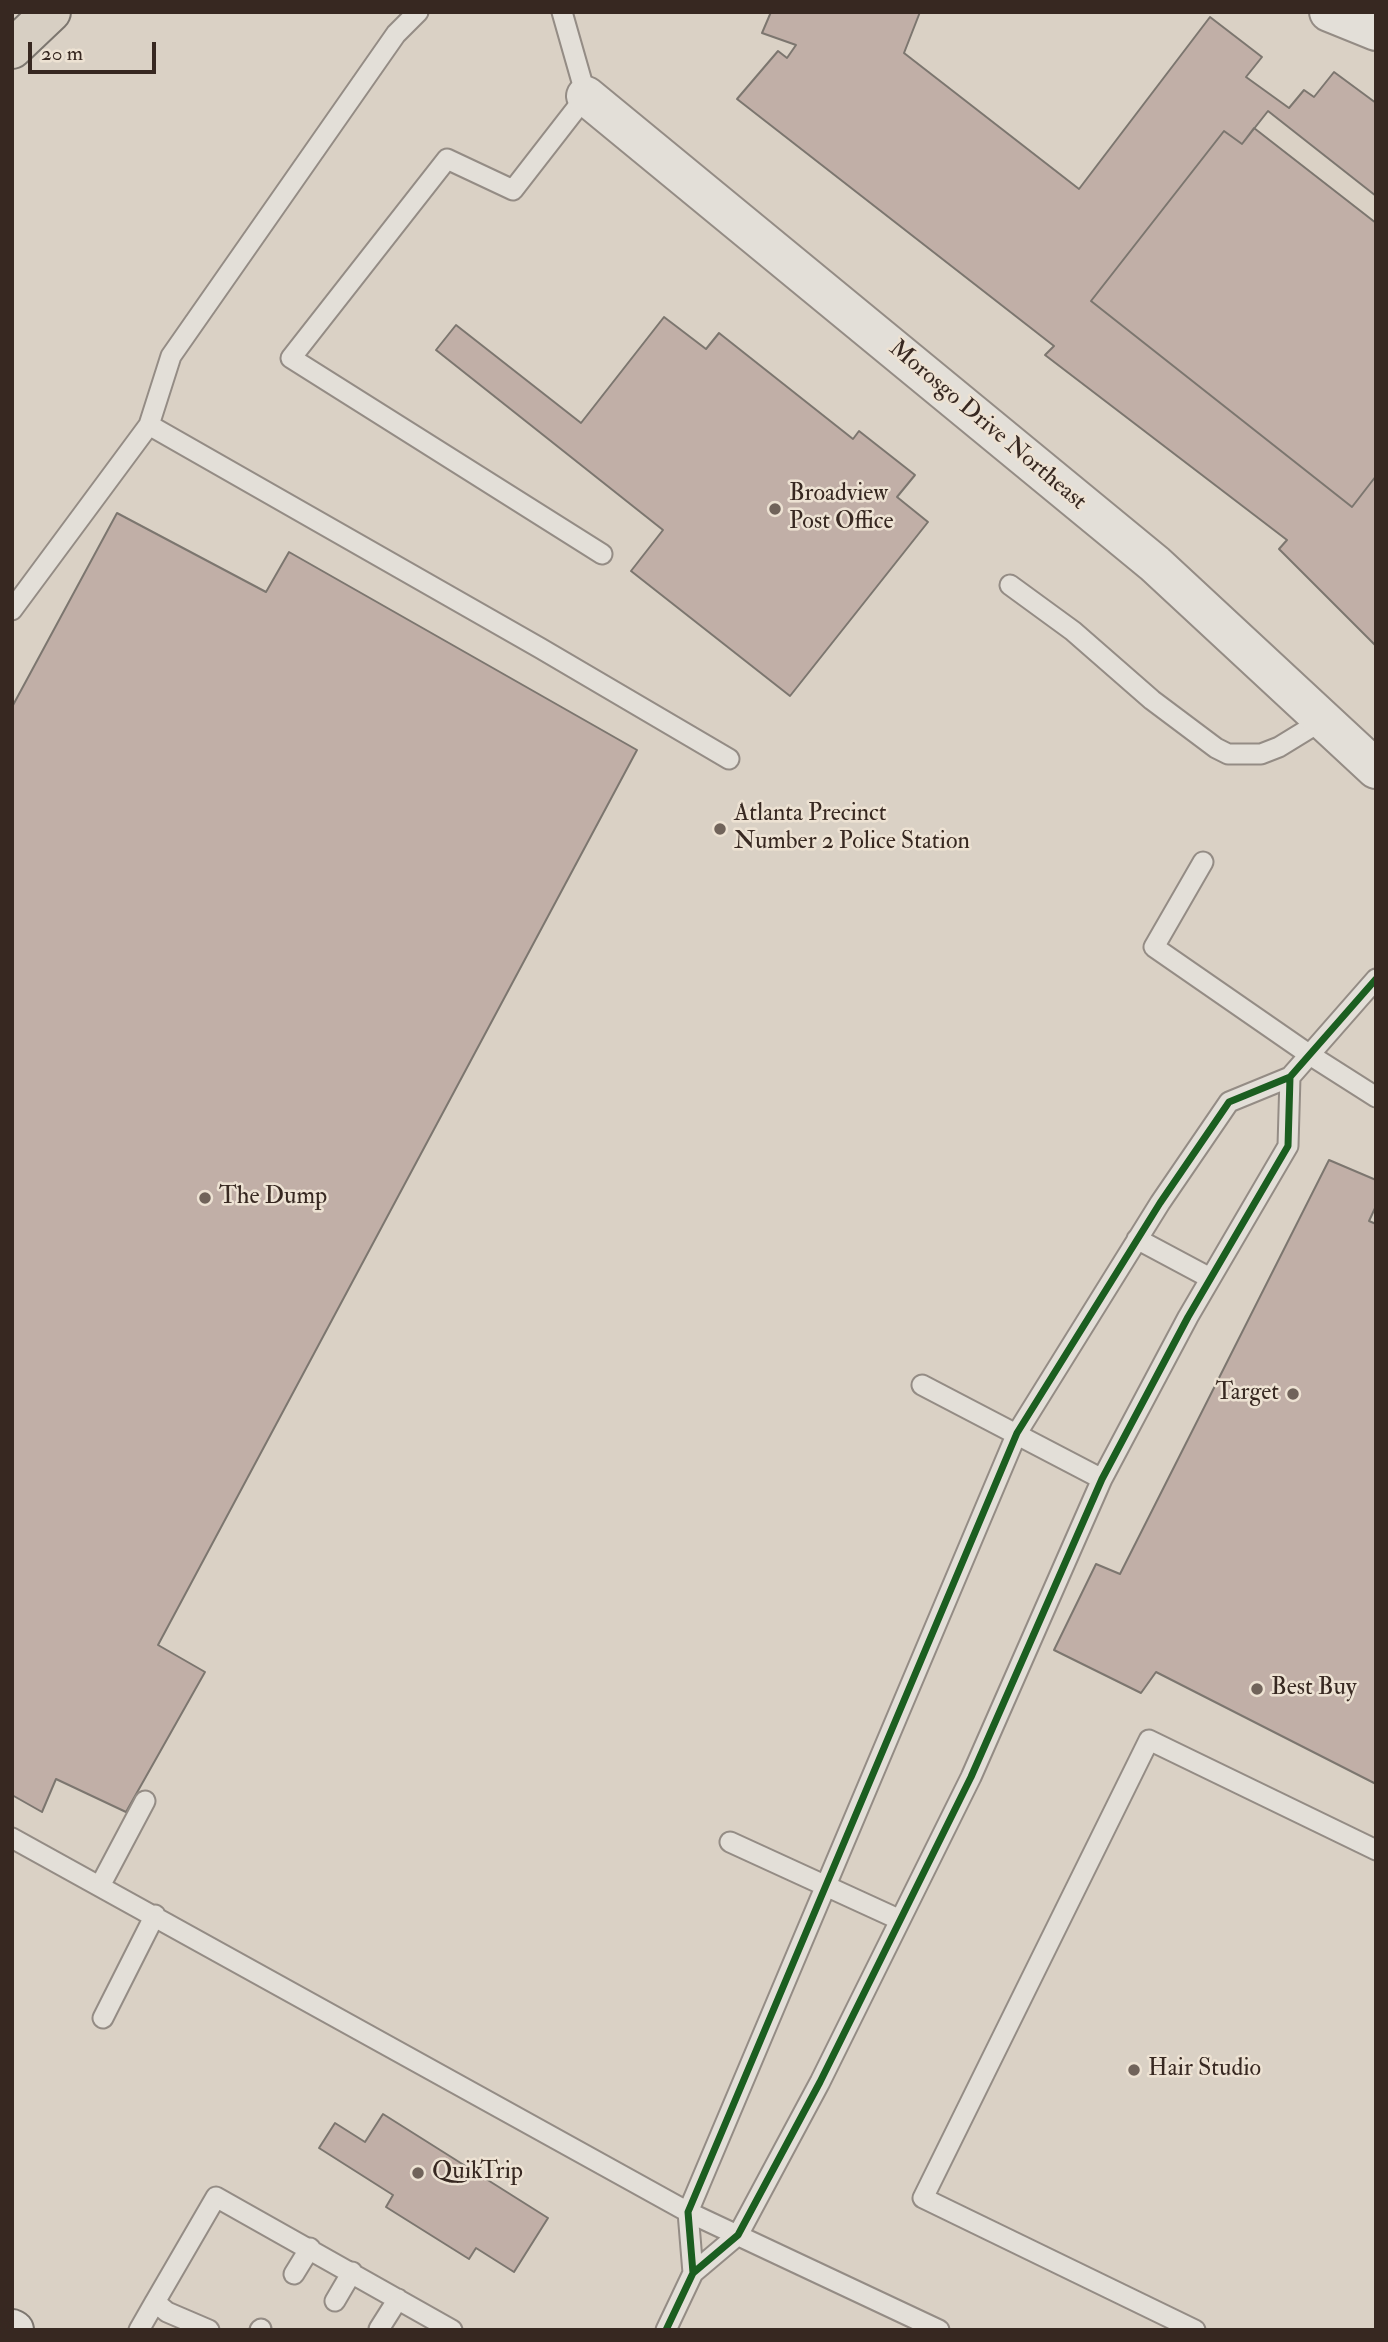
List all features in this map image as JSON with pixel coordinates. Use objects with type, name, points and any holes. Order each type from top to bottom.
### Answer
[{"type":"highway","points":[[12,50],[51,12]]},
{"type":"street","points":[[1329,12],[1376,31]]},
{"type":"street","name":"Morosgo Drive Northeast","points":[[586,96],[1155,564],[1376,769]]},
{"type":"lane","points":[[12,610],[149,425],[171,356],[396,34],[418,12]]},
{"type":"lane","points":[[562,12],[586,96],[513,190],[447,159],[291,358],[602,554]]},
{"type":"lane","points":[[149,425],[729,759]]},
{"type":"lane","points":[[1010,585],[1073,631],[1152,700],[1216,748],[1244,756],[1261,754],[1279,747],[1323,720]]},
{"type":"lane","points":[[1203,863],[1154,947],[1310,1055],[1376,1097]]},
{"type":"lane","points":[[693,2273],[688,2212],[1017,1433],[1137,1239],[1229,1102],[1290,1077],[1376,979]]},
{"type":"lane","points":[[666,2330],[693,2273],[738,2235],[820,2082],[898,1919],[971,1777],[1102,1479],[1210,1278],[1288,1146],[1290,1077]]},
{"type":"lane","points":[[1137,1239],[1210,1278]]},
{"type":"lane","points":[[922,1385],[1102,1479]]},
{"type":"lane","points":[[1195,2330],[923,2198],[1149,1740],[1376,1850]]},
{"type":"lane","points":[[101,1884],[145,1801]]},
{"type":"lane","points":[[12,1838],[101,1884],[688,2212],[939,2330]]},
{"type":"lane","points":[[730,1842],[898,1919]]},
{"type":"lane","points":[[103,2018],[155,1915]]},
{"type":"lane","points":[[139,2330],[216,2197],[352,2272],[442,2327]]},
{"type":"lane","points":[[294,2274],[310,2248]]},
{"type":"lane","points":[[335,2301],[352,2272]]},
{"type":"lane","points":[[379,2329],[398,2299]]},
{"type":"lane","points":[[155,2302],[167,2312],[209,2330]]},
{"type":"building","points":[[771,12],[920,12],[904,53],[1079,189],[1210,17],[1262,57],[1246,77],[1289,108],[1304,90],[1314,97],[1334,72],[1376,103],[1376,196],[1268,111],[1242,144],[1224,131],[1091,301],[1352,507],[1376,476],[1376,646],[1279,549],[1287,540],[1045,355],[1054,346],[737,99],[778,51],[787,58],[796,45],[762,33]]},
{"type":"building","points":[[1254,128],[1376,223],[1376,476],[1352,507],[1091,301],[1224,131],[1242,144]]},
{"type":"building","name":"Broadview Post Office","points":[[664,317],[706,349],[719,333],[853,439],[859,431],[915,475],[897,497],[928,522],[790,696],[631,571],[663,530],[436,350],[456,325],[581,423]]},
{"type":"building","name":"The Dump","points":[[117,513],[266,592],[289,552],[637,750],[158,1645],[205,1672],[126,1812],[56,1779],[42,1812],[12,1795],[12,707]]},
{"type":"building","name":"Target","points":[[1329,1160],[1376,1180],[1376,1206],[1369,1221],[1376,1224],[1376,1784],[1156,1672],[1141,1693],[1054,1650],[1096,1564],[1120,1574]]},
{"type":"building","name":"QuikTrip","points":[[383,2114],[548,2218],[514,2272],[476,2248],[469,2259],[386,2207],[393,2195],[319,2148],[335,2123],[365,2142]]},
{"type":"cycle path","points":[[693,2273],[688,2212],[1017,1433],[1160,1203],[1229,1102],[1290,1077],[1376,979]]},
{"type":"cycle path","points":[[666,2330],[693,2273],[738,2235],[820,2082],[971,1777],[1102,1479],[1188,1317],[1288,1146],[1290,1077]]},
{"type":"place","name":"Broadview Post Office","points":[[775,509]]},
{"type":"place","name":"Atlanta Precinct Number 2 Police Station","points":[[720,829]]},
{"type":"place","name":"The Dump","points":[[205,1198]]},
{"type":"place","name":"Target","points":[[1293,1394]]},
{"type":"place","name":"Best Buy","points":[[1257,1689]]},
{"type":"place","name":"Hair Studio","points":[[1134,2070]]},
{"type":"place","name":"QuikTrip","points":[[418,2173]]}]
